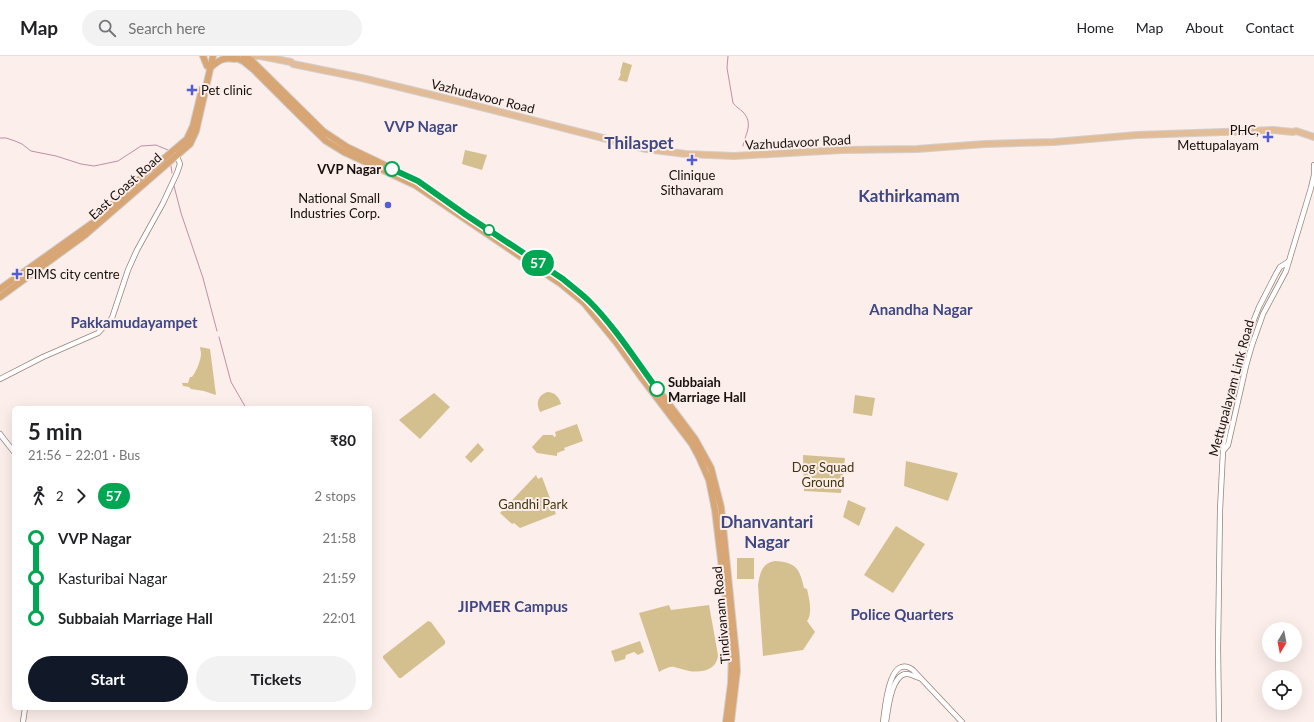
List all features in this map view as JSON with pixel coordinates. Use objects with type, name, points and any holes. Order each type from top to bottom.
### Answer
[{"type":"highway","points":[[203,56],[209,67],[224,58],[242,57],[326,141],[344,152],[419,188],[561,284],[584,303],[616,342],[692,444],[705,470],[713,496],[727,583],[732,664],[726,722]]},
{"type":"highway","name":"East Coast Road","points":[[209,56],[209,67]]},
{"type":"highway","name":"East Coast Road","points":[[0,297],[85,235],[176,152],[191,132],[213,56]]},
{"type":"highway","name":"East Coast Road","points":[[0,289],[94,222],[142,177],[176,152]]},
{"type":"highway","name":"Tindivanam Road","points":[[727,583],[737,665],[731,722]]},
{"type":"main road","name":"Vazhudavoor Road","points":[[242,57],[257,56],[259,59],[290,65],[293,64],[362,78],[646,149],[686,154],[734,156],[842,150],[917,149],[985,144],[1054,142],[1107,137],[1273,130],[1293,132],[1314,138]]},
{"type":"street","points":[[0,379],[43,357],[98,333],[112,318],[128,270],[137,250],[163,203],[177,172],[180,164],[176,152]]},
{"type":"street","points":[[1314,166],[1314,175]]},
{"type":"street","name":"Mettupalayam Link Road","points":[[1219,722],[1218,648],[1222,444],[1242,354],[1259,307],[1271,282],[1280,267],[1288,262],[1303,216],[1314,175]]},
{"type":"street","points":[[0,434],[12,449]]},
{"type":"street","points":[[883,722],[887,696],[894,672],[900,667],[904,666],[908,667],[920,678],[962,722]]},
{"type":"street","points":[[886,722],[893,689],[899,676],[906,674],[920,678]]},
{"type":"street","points":[[23,722],[25,710]]},
{"type":"green space","points":[[623,62],[632,65],[627,82],[618,80],[621,74]]},
{"type":"green space","points":[[465,150],[487,155],[482,170],[462,164]]},
{"type":"green space","points":[[200,347],[210,349],[216,395],[191,389],[183,386],[182,383],[188,383],[190,377],[192,377],[195,372],[201,357]]},
{"type":"green space","points":[[547,392],[556,395],[561,404],[540,412],[538,400]]},
{"type":"green space","points":[[434,393],[450,407],[420,439],[399,420]]},
{"type":"green space","points":[[855,395],[875,398],[872,416],[853,413]]},
{"type":"green space","points":[[577,424],[583,441],[564,448],[565,450],[557,453],[557,456],[537,453],[532,447],[543,435],[553,435],[554,437],[556,436],[555,432]]},
{"type":"green space","points":[[478,443],[484,450],[471,463],[465,457]]},
{"type":"green space","name":"Dog Squad Ground","points":[[803,455],[845,458],[841,493],[804,491]]},
{"type":"green space","points":[[906,461],[958,473],[948,501],[904,486]]},
{"type":"green space","name":"Gandhi Park","points":[[536,475],[538,479],[542,477],[556,514],[520,528],[514,523],[512,524],[500,513]]},
{"type":"green space","points":[[848,500],[866,508],[859,526],[843,517]]},
{"type":"green space","points":[[896,526],[925,544],[893,593],[864,575]]},
{"type":"green space","points":[[737,558],[754,558],[754,579],[737,579]]},
{"type":"green space","points":[[775,561],[788,563],[799,571],[804,588],[807,589],[809,601],[810,614],[807,621],[815,632],[803,650],[763,656],[758,585],[764,566]]},
{"type":"green space","points":[[669,605],[671,610],[709,605],[718,655],[715,664],[712,667],[704,671],[694,672],[672,667],[666,668],[659,672],[639,613]]},
{"type":"green space","points":[[428,621],[431,622],[445,641],[445,644],[399,678],[383,656]]},
{"type":"green space","points":[[640,641],[644,652],[638,655],[634,652],[626,655],[625,659],[615,662],[611,651]]},
{"type":"waterway","points":[[728,56],[727,68],[733,103],[743,112],[748,121],[748,129],[743,146]]},
{"type":"waterway","points":[[0,138],[15,141],[31,151],[94,166],[118,161],[141,146],[156,145],[168,150]]},
{"type":"waterway","points":[[171,166],[172,173]]},
{"type":"waterway","points":[[174,186],[181,213],[203,278],[217,331]]},
{"type":"waterway","points":[[219,337],[231,382],[245,406]]},
{"type":"bus line","name":"57","points":[[392,169],[418,181],[466,215],[563,279],[588,300],[602,316],[657,389]]},
{"type":"place","name":"Pet clinic","points":[[192,90]]},
{"type":"place","name":"PHC, Mettupalayam","points":[[1268,137]]},
{"type":"place","name":"Clinique Sithavaram","points":[[692,160]]},
{"type":"place","name":"VVP Nagar","points":[[392,169]]},
{"type":"place","name":"National Small Industries Corp.","points":[[388,205]]},
{"type":"place","name":"PIMS city centre","points":[[17,274]]},
{"type":"place","name":"Subbaiah Marriage Hall","points":[[657,389]]},
{"type":"district","name":"VVP Nagar","points":[[421,127]]},
{"type":"district","name":"Thilaspet","points":[[639,143]]},
{"type":"district","name":"Kathirkamam","points":[[909,196]]},
{"type":"district","name":"Anandha Nagar","points":[[921,310]]},
{"type":"district","name":"Pakkamudayampet","points":[[134,323]]},
{"type":"district","name":"Dhanvantari Nagar","points":[[767,532]]},
{"type":"district","name":"JIPMER Campus","points":[[513,607]]},
{"type":"district","name":"Police Quarters","points":[[902,615]]}]
